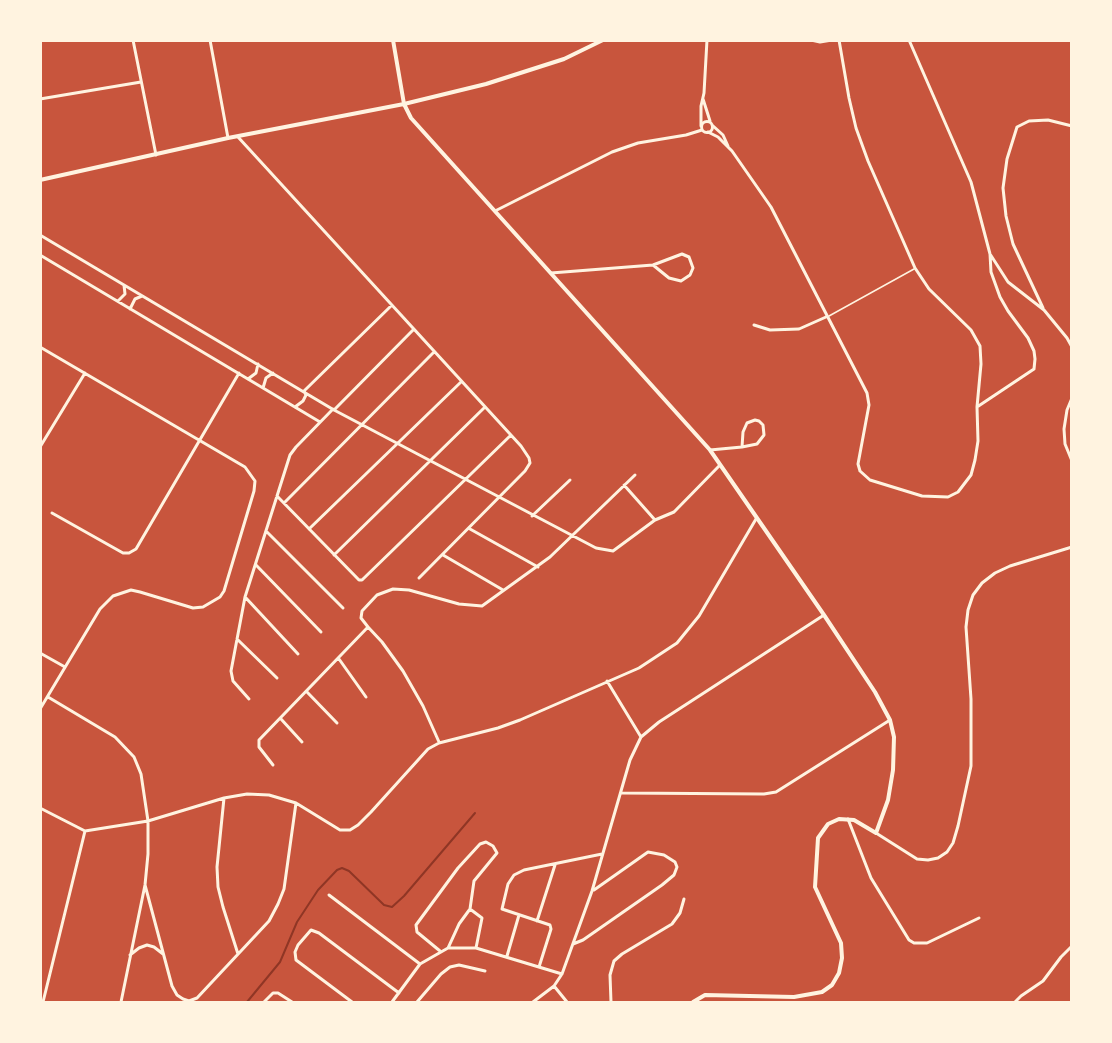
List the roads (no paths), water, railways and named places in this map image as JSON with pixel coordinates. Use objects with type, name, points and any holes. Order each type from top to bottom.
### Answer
[{"type":"street","points":[[133,40],[156,155]]},
{"type":"street","points":[[210,40],[228,138]]},
{"type":"street","points":[[393,40],[404,104],[422,133],[710,450],[875,692],[890,720],[894,737],[893,770],[888,800],[876,833]]},
{"type":"street","points":[[40,180],[228,138],[404,104],[486,84],[564,59],[603,40]]},
{"type":"street","points":[[702,128],[701,106],[707,40]]},
{"type":"street","points":[[811,40],[820,42],[832,40]]},
{"type":"street","points":[[702,128],[703,122],[711,123],[723,135],[771,207],[869,400],[858,464],[860,471],[870,480],[930,497],[948,497],[958,492],[971,476],[978,441],[980,346],[971,330],[929,289],[915,268],[856,128],[839,40]]},
{"type":"street","points":[[909,40],[971,182],[1000,297],[1028,338],[1035,359],[1034,369],[1027,375],[977,407]]},
{"type":"street","points":[[40,99],[141,82]]},
{"type":"street","points":[[703,99],[711,123],[712,130],[708,132]]},
{"type":"street","points":[[1044,310],[1013,243],[1006,216],[1003,188],[1007,159],[1017,127],[1029,121],[1048,120],[1071,126]]},
{"type":"street","points":[[495,211],[612,152],[638,143],[686,135],[702,128]]},
{"type":"street","points":[[702,128],[718,137],[729,147]]},
{"type":"street","points":[[238,137],[460,382],[511,435],[529,458],[530,463],[525,471],[419,578]]},
{"type":"street","points":[[40,236],[362,425],[596,548],[613,551],[655,520],[674,512],[720,465]]},
{"type":"street","points":[[551,273],[653,265],[682,254],[689,257],[693,268],[686,279],[675,280],[653,265]]},
{"type":"street","points":[[990,254],[1008,282],[1044,310],[1067,338],[1071,347]]},
{"type":"street","points":[[40,255],[320,422]]},
{"type":"street","points":[[118,301],[125,294],[124,285]]},
{"type":"street","points":[[130,309],[135,299],[142,296]]},
{"type":"street","points":[[304,391],[392,305]]},
{"type":"street","points":[[754,325],[770,330],[800,329],[826,317]]},
{"type":"street","points":[[249,699],[231,677],[232,662],[245,597],[290,455],[414,329]]},
{"type":"street","points":[[40,347],[245,467],[255,481],[224,591],[220,597],[203,607],[193,608],[131,590],[113,596],[105,601],[40,709]]},
{"type":"street","points":[[284,503],[434,352]]},
{"type":"street","points":[[248,379],[256,373],[258,364]]},
{"type":"street","points":[[40,447],[85,373]]},
{"type":"street","points":[[52,513],[110,548],[123,553],[136,549],[239,373]]},
{"type":"street","points":[[263,388],[266,378],[273,373]]},
{"type":"street","points":[[309,529],[460,382]]},
{"type":"street","points":[[295,407],[303,401],[306,395],[304,391]]},
{"type":"street","points":[[1071,398],[1064,429],[1065,444],[1071,461]]},
{"type":"street","points":[[334,555],[485,407]]},
{"type":"street","points":[[710,450],[741,447],[757,444],[764,435],[763,425],[759,421],[747,423],[741,447]]},
{"type":"street","points":[[277,496],[359,580],[362,580],[511,435]]},
{"type":"street","points":[[439,743],[423,706],[403,671],[382,642],[363,623],[362,611],[384,591],[409,590],[459,604],[482,606],[538,567],[635,475]]},
{"type":"street","points":[[532,516],[570,480]]},
{"type":"street","points":[[624,485],[655,520]]},
{"type":"street","points":[[40,808],[86,831],[148,821],[224,798],[247,794],[269,795],[296,803],[340,830],[350,830],[371,812],[418,757],[428,749],[439,743],[498,728],[639,668],[677,643],[699,616],[756,519]]},
{"type":"street","points":[[470,529],[538,567]]},
{"type":"street","points":[[266,531],[343,608]]},
{"type":"street","points":[[693,1002],[705,995],[794,997],[822,992],[832,985],[839,973],[842,958],[841,943],[815,887],[817,844],[822,830],[828,824],[839,819],[849,819],[864,825],[917,859],[938,858],[947,852],[953,843],[958,826],[971,766],[971,699],[966,627],[973,595],[982,583],[995,573],[1071,547]]},
{"type":"street","points":[[443,555],[503,590]]},
{"type":"street","points":[[256,565],[321,632]]},
{"type":"street","points":[[245,597],[298,654]]},
{"type":"street","points":[[532,1002],[554,986],[562,974],[592,891],[630,760],[641,737],[659,722],[824,615]]},
{"type":"street","points":[[273,765],[259,747],[259,740],[368,627]]},
{"type":"street","points":[[237,639],[277,678]]},
{"type":"street","points":[[40,653],[65,667]]},
{"type":"street","points":[[338,659],[366,697]]},
{"type":"street","points":[[607,681],[641,737]]},
{"type":"street","points":[[307,691],[336,723]]},
{"type":"street","points":[[48,696],[116,737],[134,757],[141,774],[148,821],[145,885],[121,1002]]},
{"type":"street","points":[[281,718],[302,742]]},
{"type":"street","points":[[621,793],[764,794],[776,792],[890,720]]},
{"type":"street","points":[[224,798],[217,867],[218,887],[238,954]]},
{"type":"street","points":[[145,885],[168,975],[177,995],[189,1000],[197,998],[269,921],[284,889],[296,803]]},
{"type":"street","points":[[849,819],[870,878],[909,940],[914,944],[927,943],[979,918]]},
{"type":"street","points":[[43,1002],[86,831]]},
{"type":"street","points":[[440,951],[417,932],[416,925],[458,868],[480,844],[486,842],[494,846],[497,854],[474,881],[470,909],[456,930],[448,948]]},
{"type":"street","points":[[572,944],[584,940],[662,885],[674,875],[677,867],[675,862],[664,855],[648,852],[592,891]]},
{"type":"street","points":[[539,967],[550,925],[502,909],[508,884],[514,875],[524,870],[602,854]]},
{"type":"street","points":[[537,921],[555,864]]},
{"type":"street","points":[[329,895],[420,964]]},
{"type":"street","points":[[611,1002],[610,975],[614,961],[672,924],[680,913],[684,899]]},
{"type":"street","points":[[470,909],[482,918],[476,948]]},
{"type":"street","points":[[507,956],[519,915]]},
{"type":"street","points":[[352,1002],[296,960],[295,952],[298,945],[311,930],[320,933],[399,993]]},
{"type":"street","points":[[130,955],[147,945],[154,947],[164,955]]},
{"type":"street","points":[[1015,1002],[1043,981],[1071,946]]},
{"type":"street","points":[[392,1002],[420,964],[448,948],[476,948],[562,974]]},
{"type":"street","points":[[417,1002],[450,967],[459,965],[485,971]]},
{"type":"street","points":[[554,986],[567,1002]]},
{"type":"street","points":[[264,1002],[273,993],[278,993],[292,1002]]},
{"type":"lane","points":[[826,317],[915,268]]},
{"type":"waterway","points":[[247,1002],[280,962],[297,922],[318,890],[337,870],[342,868],[349,871],[384,905],[392,907],[475,813]]}]
